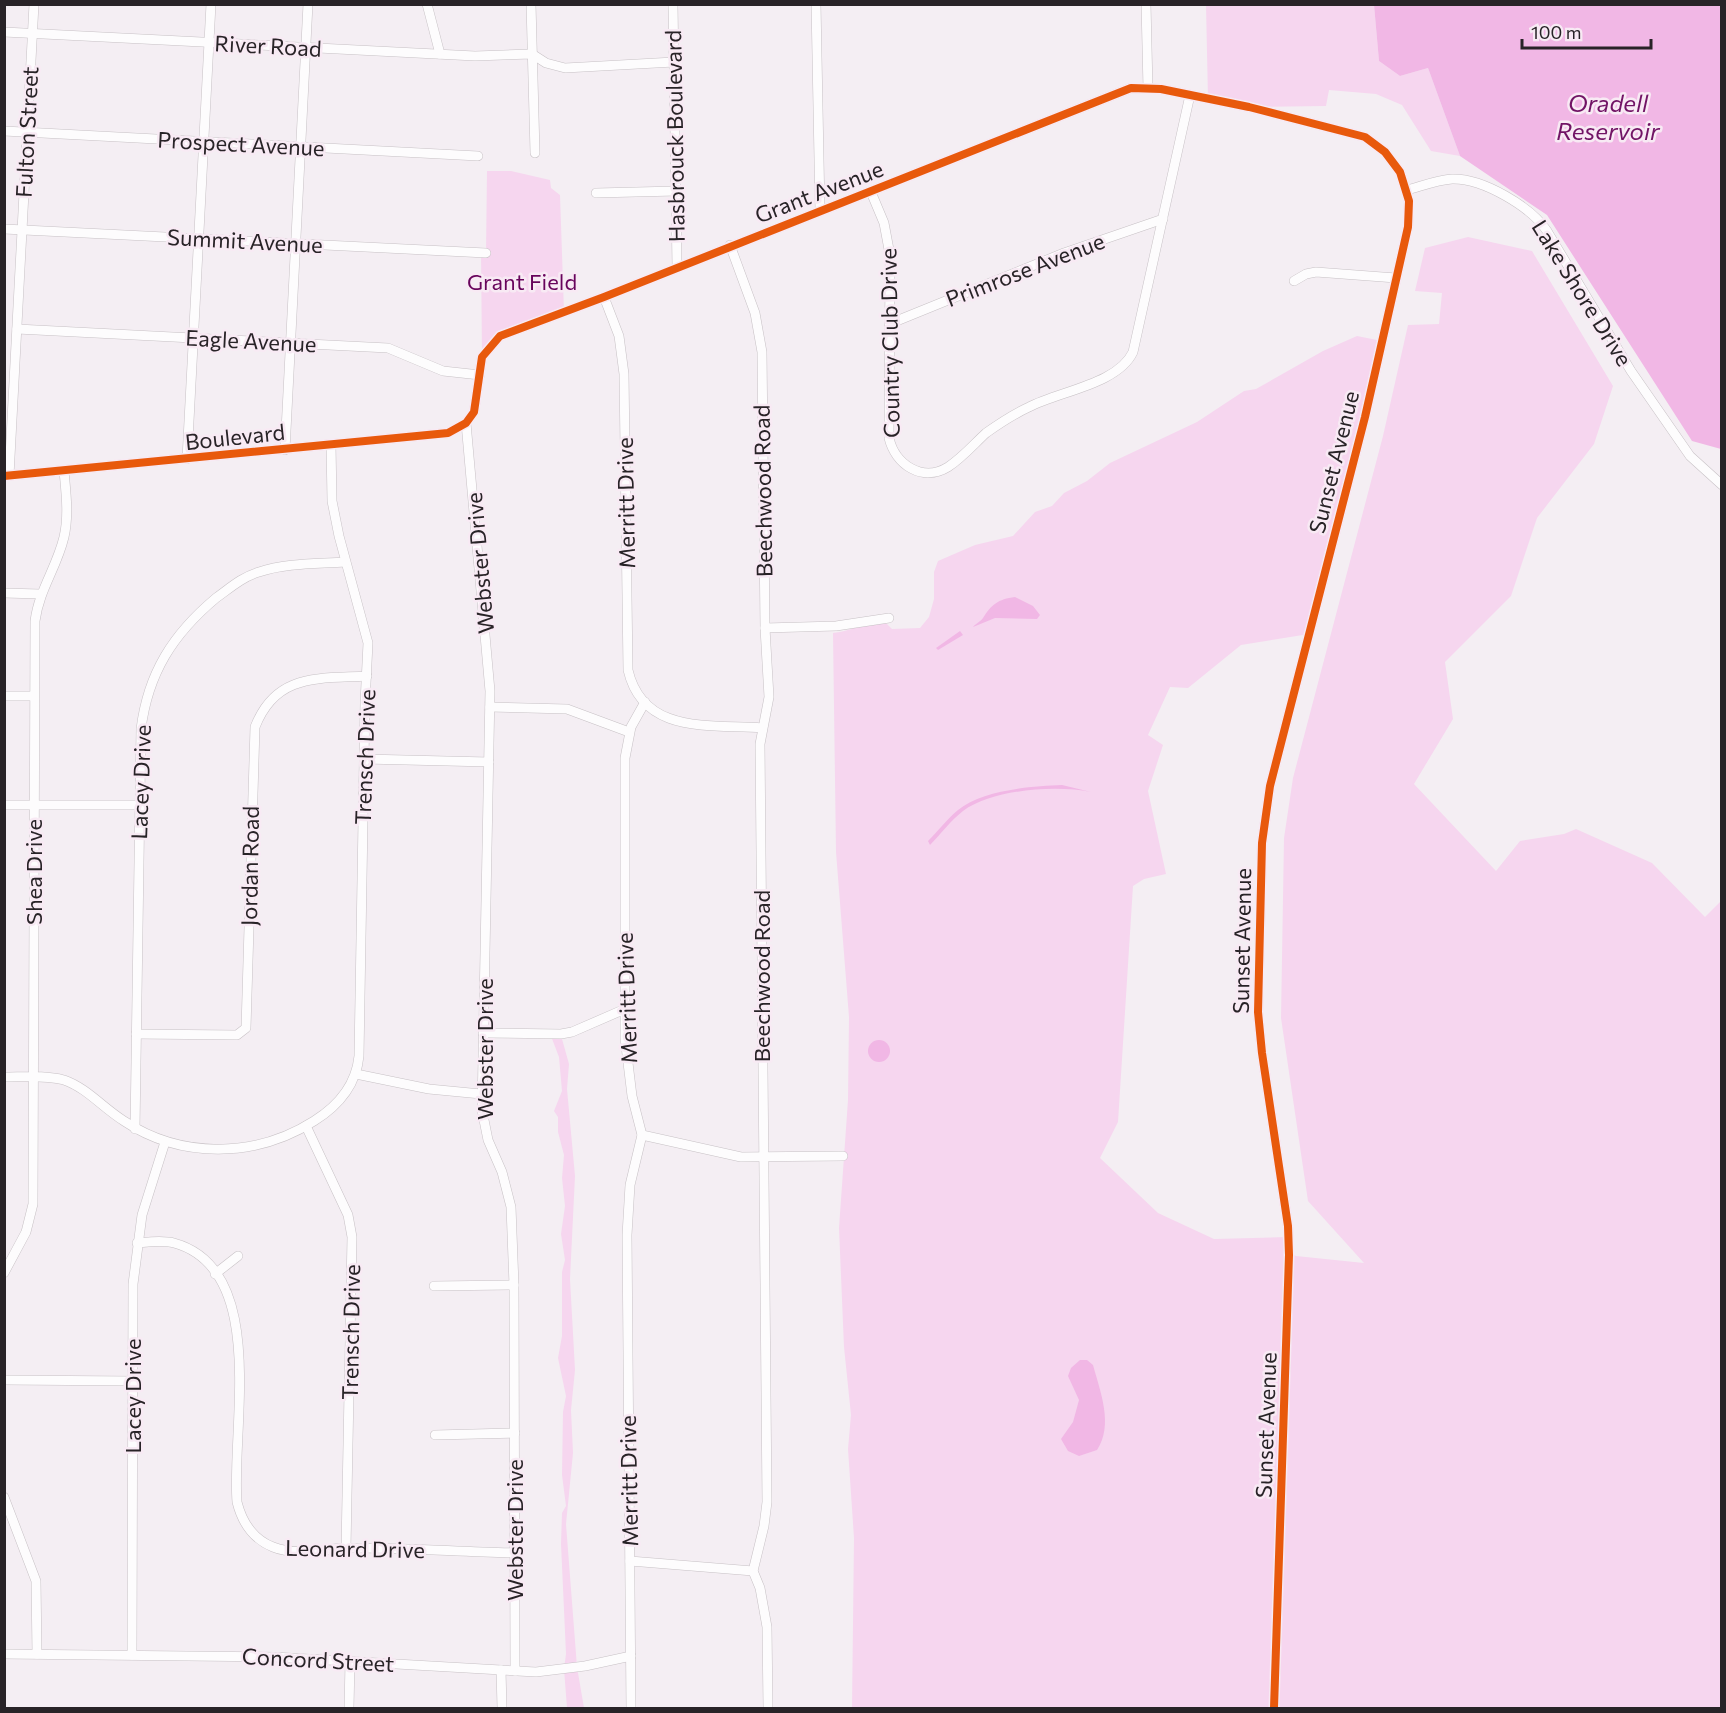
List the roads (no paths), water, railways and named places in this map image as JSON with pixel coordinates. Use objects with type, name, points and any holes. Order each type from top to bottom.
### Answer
[{"type":"street","name":"Fulton Street","points":[[7,476],[34,4]]},
{"type":"street","points":[[187,459],[211,4]]},
{"type":"street","points":[[285,450],[308,4]]},
{"type":"street","points":[[428,4],[440,54]]},
{"type":"street","points":[[531,4],[535,153]]},
{"type":"street","name":"Hasbrouck Boulevard","points":[[673,4],[677,267]]},
{"type":"street","points":[[816,4],[820,211]]},
{"type":"street","points":[[1146,4],[1148,89]]},
{"type":"street","name":"River Road","points":[[4,32],[440,54],[532,54]]},
{"type":"street","points":[[532,54],[546,63],[566,68],[674,62]]},
{"type":"street","name":"Grant Avenue","points":[[466,423],[477,404],[482,357],[500,336],[1131,88],[1190,95],[1249,107],[1365,137],[1377,144],[1394,161],[1407,190]]},
{"type":"street","name":"Country Club Drive","points":[[871,192],[888,239],[891,447],[900,461],[915,471],[942,470],[1007,419],[1041,401],[1114,374],[1127,363],[1133,352],[1190,95]]},
{"type":"street","name":"Prospect Avenue","points":[[4,131],[478,156]]},
{"type":"street","name":"Lake Shore Drive","points":[[1407,190],[1442,180],[1465,180],[1485,186],[1535,216],[1548,231],[1631,371],[1698,466],[1722,485]]},
{"type":"street","name":"Sunset Avenue","points":[[1274,1708],[1289,1252],[1259,1029],[1262,843],[1269,786],[1365,417],[1396,278],[1409,215],[1407,190]]},
{"type":"street","points":[[596,193],[676,191]]},
{"type":"street","name":"Primrose Avenue","points":[[889,324],[1064,253],[1163,219]]},
{"type":"street","name":"Summit Avenue","points":[[4,229],[486,252]]},
{"type":"street","name":"Beechwood Road","points":[[730,245],[755,313],[762,352],[765,628],[769,697],[762,728],[766,1502],[764,1526],[753,1570]]},
{"type":"street","points":[[1294,281],[1306,274],[1316,272],[1396,278]]},
{"type":"street","name":"Merritt Drive","points":[[604,297],[619,336],[624,374],[628,670],[636,691],[645,702],[629,732],[625,758],[625,1009],[628,1067],[642,1135],[630,1185],[627,1235],[631,1708]]},
{"type":"street","name":"Eagle Avenue","points":[[17,329],[387,348],[443,371],[480,375]]},
{"type":"street","points":[[4,347],[16,348]]},
{"type":"street","name":"Boulevard","points":[[7,476],[448,433],[466,423]]},
{"type":"street","name":"Webster Drive","points":[[466,423],[488,654],[490,707],[481,1094],[484,1125],[508,1190],[514,1284],[515,1671]]},
{"type":"street","name":"Trensch Drive","points":[[331,445],[332,501],[345,562],[368,644],[359,1056],[356,1074]]},
{"type":"street","name":"Shea Drive","points":[[4,1273],[26,1232],[33,1204],[34,621],[40,594],[64,537],[67,507],[64,471]]},
{"type":"street","name":"Lacey Drive","points":[[135,1129],[141,729],[148,692],[163,656],[186,625],[233,585],[258,572],[284,566],[345,562]]},
{"type":"street","points":[[4,594],[40,594]]},
{"type":"street","points":[[765,628],[836,626],[889,618]]},
{"type":"street","name":"Jordan Road","points":[[136,1034],[237,1035],[246,1028],[255,727],[271,698],[291,684],[308,679],[367,676]]},
{"type":"street","points":[[4,696],[34,696]]},
{"type":"street","points":[[645,702],[656,713],[676,722],[762,728]]},
{"type":"street","points":[[490,707],[567,709],[629,732]]},
{"type":"street","points":[[364,759],[489,762]]},
{"type":"street","points":[[4,805],[140,805]]},
{"type":"street","points":[[483,1033],[561,1034],[572,1032],[625,1009]]},
{"type":"street","points":[[4,1077],[49,1077],[75,1085],[135,1129],[165,1142],[198,1149],[242,1148],[282,1138],[306,1126],[336,1105],[345,1095],[356,1074],[429,1089],[481,1094]]},
{"type":"street","name":"Trensch Drive","points":[[306,1126],[348,1215],[352,1238],[346,1548]]},
{"type":"street","points":[[642,1135],[721,1154],[764,1157],[843,1156]]},
{"type":"street","name":"Lacey Drive","points":[[132,1655],[133,1284],[137,1242],[149,1188],[165,1142]]},
{"type":"street","name":"Leonard Drive","points":[[137,1242],[168,1242],[186,1247],[205,1261],[227,1291],[237,1326],[236,1491],[239,1512],[245,1523],[260,1539],[281,1550],[346,1548],[516,1553]]},
{"type":"street","points":[[215,1274],[238,1256]]},
{"type":"street","points":[[434,1286],[514,1284]]},
{"type":"street","points":[[4,1380],[133,1381]]},
{"type":"street","points":[[435,1435],[515,1433]]},
{"type":"street","points":[[4,1497],[36,1581],[37,1654]]},
{"type":"street","points":[[630,1561],[753,1570],[765,1609],[767,1627],[768,1708]]},
{"type":"street","name":"Concord Street","points":[[4,1654],[274,1657],[515,1671],[558,1670],[631,1656]]},
{"type":"street","points":[[349,1708],[350,1662]]},
{"type":"street","points":[[501,1670],[502,1708]]},
{"type":"water","name":"Oradell Reservoir","points":[[1374,5],[1721,5],[1721,449],[1692,441],[1547,215],[1460,156],[1428,68],[1400,76],[1379,61]]},
{"type":"water","points":[[1015,597],[1033,606],[1040,615],[1037,619],[995,618],[973,627],[996,603]]},
{"type":"water","points":[[960,631],[963,635],[938,650],[936,648]]},
{"type":"water","points":[[1062,785],[1091,792],[1043,789],[1007,793],[963,811],[930,845],[928,841],[946,821],[968,803],[1008,790]]},
{"type":"water","points":[[879,1040],[889,1047],[890,1051],[883,1061],[879,1062],[869,1055],[868,1051],[875,1041]]},
{"type":"water","points":[[1080,1360],[1087,1360],[1093,1365],[1102,1397],[1105,1430],[1097,1450],[1079,1456],[1068,1451],[1061,1439],[1073,1422],[1079,1400],[1068,1376],[1071,1368]]},
{"type":"park label","name":"Grant Field","points":[[522,282]]}]
